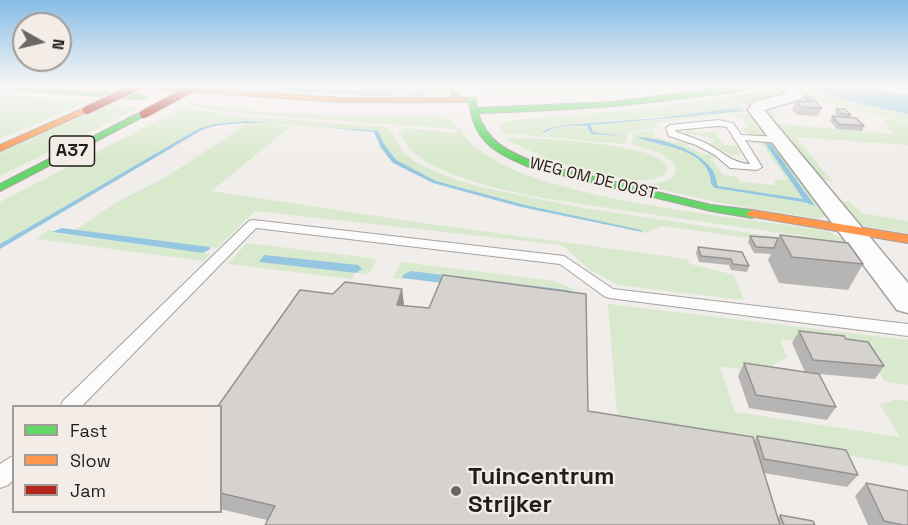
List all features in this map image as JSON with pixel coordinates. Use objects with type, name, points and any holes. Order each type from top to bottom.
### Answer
[{"type":"main road","name":"A37","points":[[0,148],[86,110]]},
{"type":"main road","name":"A37","points":[[0,188],[150,110]]},
{"type":"main road","name":"WEG OM DE OOST","points":[[474,110],[478,128],[485,136],[520,160],[573,177],[711,208],[908,239]]},
{"type":"main road","name":"WEG OM DE OOST","points":[[465,131],[477,145],[496,158],[558,183],[593,192],[668,205],[711,208]]},
{"type":"street","points":[[758,110],[908,303]]},
{"type":"lane","points":[[718,123],[730,125],[738,137],[757,167],[734,166],[718,153],[672,135],[670,129],[718,123]]},
{"type":"lane","points":[[738,137],[780,140]]},
{"type":"lane","points":[[71,405],[123,356],[199,276],[253,224],[564,260],[609,293],[908,330]]},
{"type":"lane","points":[[0,477],[12,466]]},
{"type":"green space","points":[[0,110],[67,110],[0,139]]},
{"type":"green space","points":[[93,110],[133,110],[0,176],[0,153]]},
{"type":"green space","points":[[177,110],[199,110],[236,116],[384,127],[391,130],[403,152],[417,163],[456,180],[485,188],[583,208],[857,249],[841,251],[663,226],[646,233],[525,205],[436,181],[396,160],[378,131],[245,121],[226,122],[198,129],[0,244],[0,202]]},
{"type":"green space","points":[[221,110],[442,118],[458,126],[468,140],[486,155],[526,175],[562,186],[637,203],[827,231],[851,243],[508,191],[464,178],[429,163],[412,151],[399,133],[404,128],[457,133],[455,129]]},
{"type":"green space","points":[[622,110],[726,110],[564,125],[542,131],[545,134],[560,127],[586,125],[591,134],[621,136],[593,132],[591,125],[752,110],[751,113],[739,112],[654,123],[659,127],[629,132],[626,143],[623,144],[504,133],[500,128],[503,123],[514,120]]},
{"type":"green space","points":[[763,110],[772,110],[778,119],[766,118]]},
{"type":"green space","points":[[858,110],[892,110],[908,114],[908,122]]},
{"type":"green space","points":[[753,114],[772,136],[746,133],[739,128],[749,128],[743,119],[732,115]]},
{"type":"green space","points":[[882,118],[908,123],[908,145],[795,137],[834,183],[819,178],[770,123],[893,134]]},
{"type":"green space","points":[[248,123],[292,126],[211,191],[687,259],[690,264],[734,275],[744,300],[618,285],[590,270],[562,245],[255,211],[217,248],[75,230],[117,202],[165,178]]},
{"type":"green space","points":[[686,129],[699,133],[715,131],[723,145],[737,146],[741,154],[733,155],[725,152],[709,144],[715,141],[696,134],[686,135],[684,131]]},
{"type":"green space","points":[[654,131],[655,137],[676,143],[682,140],[692,143],[686,146],[704,155],[713,153],[720,157],[710,159],[724,175],[737,177],[740,182],[776,185],[774,180],[787,180],[762,144],[749,143],[756,140],[773,142],[828,216],[818,219],[720,203],[633,183],[662,182],[668,180],[676,172],[675,164],[664,155],[631,144],[633,133]],"holes":[[[636,137],[661,141],[683,149],[690,154],[670,147]],[[703,163],[714,172],[718,186],[799,199],[803,197],[809,206],[803,202],[715,188],[711,184]]]},
{"type":"green space","points":[[506,138],[566,140],[621,147],[661,160],[668,170],[656,178],[637,180],[614,178],[563,164],[519,146]]},
{"type":"green space","points":[[833,200],[850,202],[861,213],[908,221],[908,233],[863,226],[848,219]]},
{"type":"green space","points":[[49,230],[54,231],[53,233],[211,254],[204,261],[36,239]]},
{"type":"green space","points":[[247,243],[377,259],[368,275],[356,273],[361,271],[355,273],[352,279],[228,264]]},
{"type":"green space","points":[[401,262],[554,281],[578,291],[411,271],[402,278],[404,279],[393,278]]},
{"type":"green space","points":[[608,304],[908,340],[908,385],[885,382],[864,349],[780,339],[787,357],[763,371],[720,367],[735,412],[900,437],[880,405],[896,399],[908,401],[908,466],[617,414]]},
{"type":"water","points":[[718,110],[745,111],[591,125],[593,132],[622,136],[591,134],[587,126],[579,125],[559,127],[541,133],[547,129],[564,125]]},
{"type":"water","points":[[892,110],[908,110],[908,114]]},
{"type":"water","points":[[245,121],[295,125],[236,124],[216,126],[200,131],[0,249],[0,244],[198,129],[215,124]]},
{"type":"water","points":[[311,126],[378,131],[396,160],[436,181],[525,205],[642,232],[521,207],[433,183],[393,163],[381,148],[374,132]]},
{"type":"water","points":[[636,137],[656,139],[677,145],[696,155],[713,170],[718,186],[803,199],[765,143],[770,143],[815,206],[803,202],[715,188],[702,162],[693,156],[681,150]]},
{"type":"water","points":[[62,228],[210,247],[210,249],[203,253],[52,232]]},
{"type":"water","points":[[264,255],[358,265],[362,269],[356,273],[259,262]]},
{"type":"water","points":[[411,271],[572,292],[570,299],[402,278]]},
{"type":"building","points":[[838,110],[846,110],[851,115]]},
{"type":"building","points":[[832,116],[856,118],[864,126],[839,124]]},
{"type":"building","points":[[780,235],[848,243],[863,264],[792,257]]},
{"type":"building","points":[[750,236],[778,238],[774,248],[756,247]]},
{"type":"building","points":[[698,247],[742,252],[749,266],[733,264],[731,259],[701,256]]},
{"type":"building","points":[[443,275],[586,294],[588,411],[753,437],[780,525],[265,525],[275,506],[222,493],[222,405],[219,405],[300,290],[333,294],[345,282],[402,289],[397,305],[429,308]]},
{"type":"building","points":[[799,331],[844,336],[846,339],[868,342],[884,366],[813,360]]},
{"type":"building","points":[[744,363],[819,374],[836,407],[756,395]]},
{"type":"building","points":[[757,436],[846,450],[858,475],[764,459]]},
{"type":"building","points":[[866,483],[908,491],[908,525],[884,521]]},
{"type":"building","points":[[780,515],[813,521],[815,525],[784,525]]},
{"type":"traffic: fast","points":[[474,110],[478,126],[490,143],[533,165],[711,208],[752,214]]},
{"type":"traffic: fast","points":[[473,111],[490,110]]},
{"type":"traffic: fast","points":[[0,188],[144,114]]},
{"type":"traffic: slow","points":[[0,148],[86,110]]},
{"type":"traffic: slow","points":[[752,214],[908,239]]},
{"type":"traffic: jam","points":[[144,114],[150,110]]},
{"type":"place","name":"Tuincentrum Strijker","points":[[456,491]]}]
